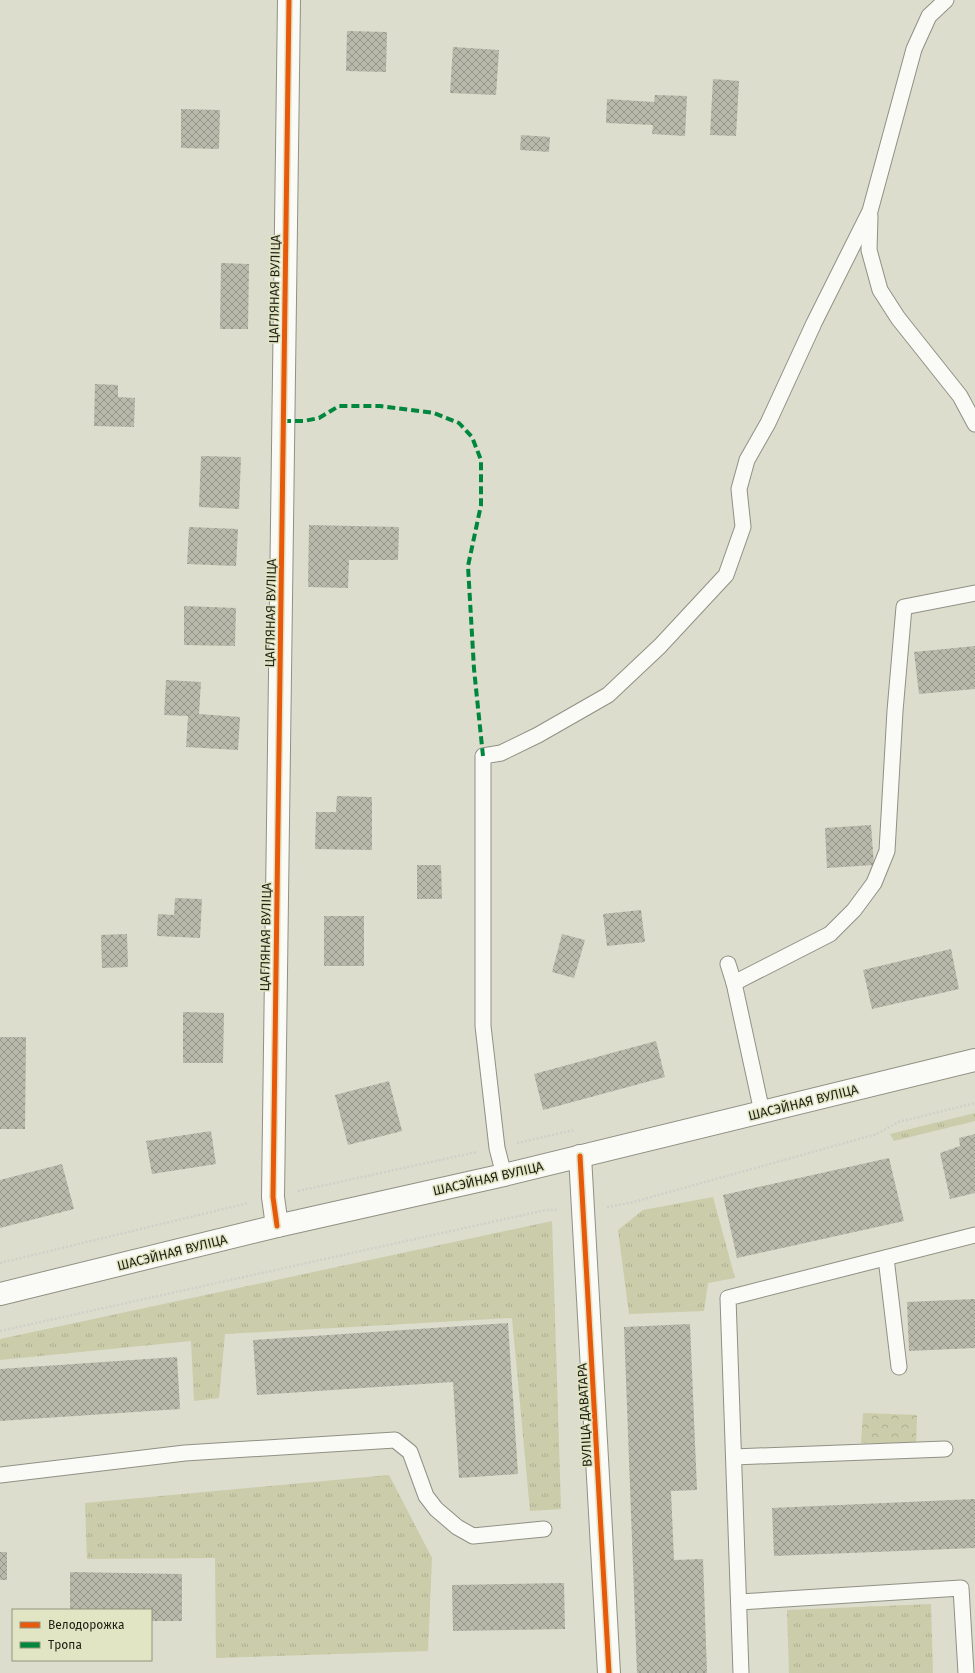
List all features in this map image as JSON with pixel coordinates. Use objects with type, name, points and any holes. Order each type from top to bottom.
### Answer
[{"type":"street","name":"ЦАГЛЯНАЯ ВУЛІЦА","points":[[277,1226],[273,1197],[289,0]]},
{"type":"street","name":"ШАСЭЙНАЯ ВУЛІЦА","points":[[0,1294],[277,1226],[504,1175],[975,1060]]},
{"type":"street","name":"ВУЛІЦА ДАВАТАРА","points":[[580,1156],[608,1673]]},
{"type":"lane","points":[[504,1175],[497,1148],[483,1026],[483,756],[501,753],[514,747],[608,695],[660,646],[726,575],[743,527],[739,489],[747,460],[768,423],[814,322],[870,211],[914,49],[929,16],[946,0]]},
{"type":"lane","points":[[870,211],[869,250],[880,290],[898,318],[960,396],[975,424]]},
{"type":"lane","points":[[734,983],[830,934],[854,910],[874,883],[887,851],[895,711],[904,608],[975,593]]},
{"type":"lane","points":[[728,964],[734,983],[762,1112]]},
{"type":"lane","points":[[741,1673],[728,1298],[975,1235]]},
{"type":"lane","points":[[886,1258],[899,1367]]},
{"type":"lane","points":[[0,1475],[185,1453],[395,1440],[410,1452],[426,1496],[436,1509],[457,1527],[472,1536],[544,1529]]},
{"type":"lane","points":[[734,1457],[945,1449]]},
{"type":"lane","points":[[739,1602],[962,1588],[966,1673]]},
{"type":"path","points":[[0,1331],[546,1210],[584,1210],[630,1203],[877,1134],[898,1122],[975,1103]]},
{"type":"green space","points":[[975,1113],[975,1121],[894,1141],[890,1134]]},
{"type":"green space","points":[[713,1197],[735,1278],[708,1283],[704,1311],[629,1314],[618,1230],[643,1210]]},
{"type":"green space","points":[[552,1221],[561,1509],[530,1511],[512,1318],[225,1334],[219,1398],[194,1401],[191,1341],[0,1360],[0,1339]]},
{"type":"green space","points":[[863,1413],[917,1415],[916,1445],[861,1443]]},
{"type":"green space","points":[[389,1475],[432,1558],[428,1651],[216,1658],[215,1558],[87,1559],[85,1503]]},
{"type":"green space","points":[[931,1604],[933,1673],[789,1673],[787,1610]]},
{"type":"building","points":[[347,31],[387,32],[386,72],[346,71]]},
{"type":"building","points":[[453,47],[499,50],[496,95],[450,93]]},
{"type":"building","points":[[713,79],[739,81],[736,136],[710,135]]},
{"type":"building","points":[[655,95],[687,96],[685,136],[652,134],[653,125],[606,123],[607,99],[654,102]]},
{"type":"building","points":[[181,109],[220,110],[219,149],[181,148]]},
{"type":"building","points":[[521,135],[550,137],[549,152],[520,150]]},
{"type":"building","points":[[221,263],[249,264],[248,329],[220,329]]},
{"type":"building","points":[[95,384],[118,385],[118,397],[135,398],[134,427],[94,426]]},
{"type":"building","points":[[201,456],[241,457],[239,509],[199,507]]},
{"type":"building","points":[[309,525],[399,527],[398,560],[349,560],[348,588],[308,587]]},
{"type":"building","points":[[189,527],[238,529],[236,566],[187,564]]},
{"type":"building","points":[[184,606],[236,608],[235,646],[184,645]]},
{"type":"building","points":[[975,646],[975,689],[919,694],[914,652]]},
{"type":"building","points":[[166,680],[201,682],[199,714],[240,717],[238,750],[186,747],[188,716],[164,715]]},
{"type":"building","points":[[337,796],[372,797],[372,850],[315,849],[316,812],[336,812]]},
{"type":"building","points":[[871,825],[874,865],[827,868],[825,828]]},
{"type":"building","points":[[417,865],[441,865],[442,899],[417,899]]},
{"type":"building","points":[[175,898],[202,899],[200,938],[157,936],[158,914],[174,915]]},
{"type":"building","points":[[641,910],[645,942],[607,946],[603,914]]},
{"type":"building","points":[[324,916],[364,916],[364,966],[324,966]]},
{"type":"building","points":[[127,934],[128,967],[102,968],[101,935]]},
{"type":"building","points":[[562,934],[585,940],[574,978],[552,972]]},
{"type":"building","points":[[951,949],[959,989],[872,1009],[863,970]]},
{"type":"building","points":[[183,1012],[224,1013],[223,1063],[183,1063]]},
{"type":"building","points":[[0,1037],[26,1037],[25,1129],[0,1129]]},
{"type":"building","points":[[656,1041],[665,1077],[543,1110],[534,1074]]},
{"type":"building","points":[[389,1081],[402,1131],[348,1145],[335,1095]]},
{"type":"building","points":[[211,1131],[216,1164],[152,1174],[146,1141]]},
{"type":"building","points":[[975,1134],[975,1193],[950,1199],[940,1153],[960,1146],[959,1138]]},
{"type":"building","points":[[889,1158],[904,1221],[737,1258],[723,1195]]},
{"type":"building","points":[[62,1164],[74,1209],[0,1228],[0,1180]]},
{"type":"building","points":[[975,1299],[975,1348],[909,1351],[907,1302]]},
{"type":"building","points":[[508,1323],[518,1474],[459,1478],[453,1382],[257,1395],[253,1340]]},
{"type":"building","points":[[690,1324],[697,1490],[671,1491],[674,1560],[703,1559],[707,1673],[637,1673],[624,1327]]},
{"type":"building","points":[[177,1357],[180,1409],[0,1421],[0,1369]]},
{"type":"building","points":[[975,1499],[975,1548],[774,1556],[772,1508]]},
{"type":"building","points":[[0,1552],[7,1552],[7,1580],[0,1580]]},
{"type":"building","points":[[70,1572],[182,1574],[182,1621],[152,1621],[152,1609],[70,1609]]},
{"type":"building","points":[[564,1583],[565,1629],[453,1631],[452,1585]]},
{"type":"marked path","points":[[283,421],[304,421],[319,418],[339,406],[380,406],[434,413],[459,423],[472,437],[481,460],[481,505],[468,566],[474,669],[483,756]]},
{"type":"cycle path","points":[[277,1226],[273,1197],[289,0]]},
{"type":"cycle path","points":[[580,1156],[609,1673]]}]
